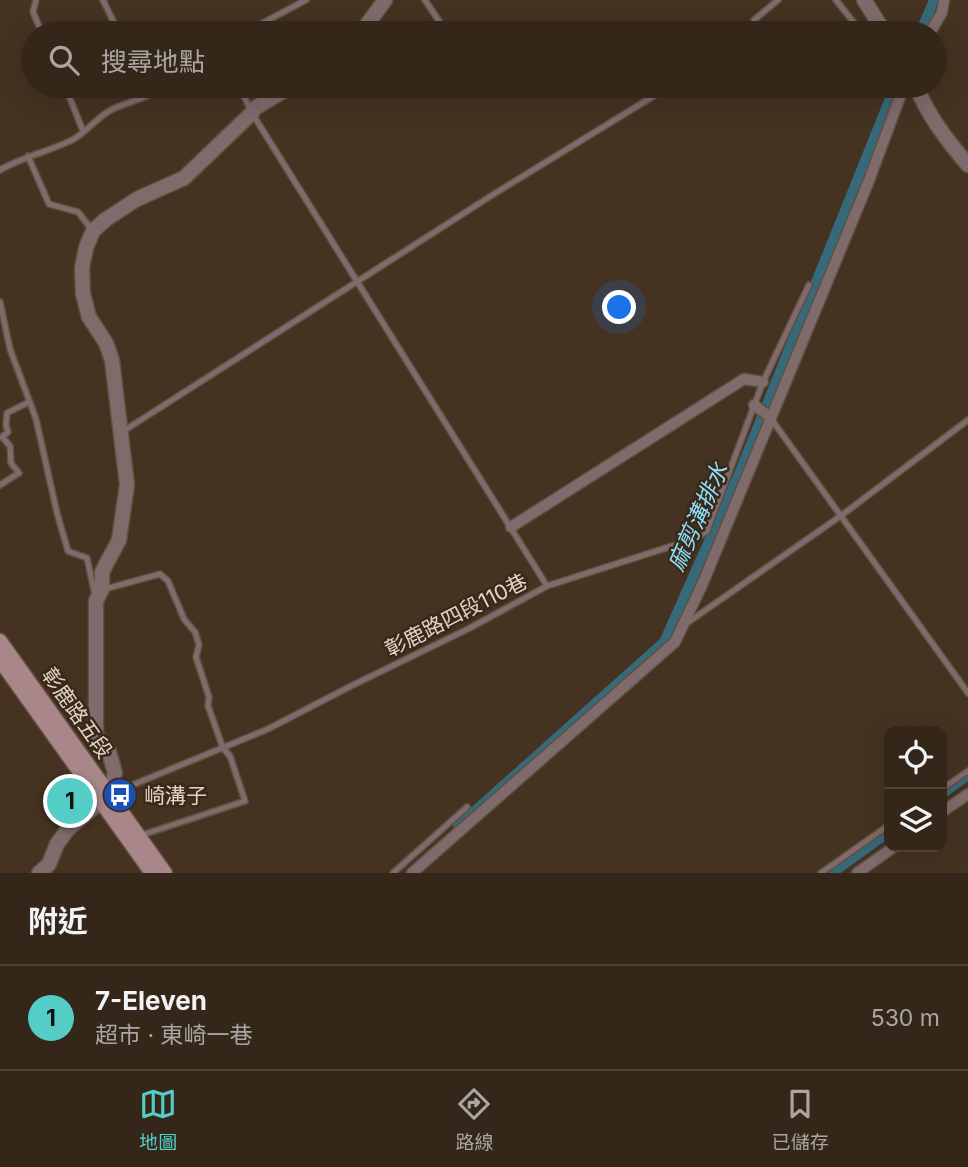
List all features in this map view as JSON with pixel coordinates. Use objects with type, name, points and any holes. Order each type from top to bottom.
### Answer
[{"type":"main road","name":"彰鹿路五段","points":[[0,641],[116,814]]},
{"type":"main road","name":"彰鹿路五段","points":[[0,660],[105,798]]},
{"type":"main road","points":[[116,814],[138,836],[165,873]]},
{"type":"main road","points":[[116,814],[152,873]]},
{"type":"street","points":[[370,21],[385,0]]},
{"type":"street","points":[[864,0],[877,21]]},
{"type":"street","points":[[937,21],[944,0]]},
{"type":"street","points":[[39,873],[49,864],[57,844],[68,829],[105,798],[115,774],[108,752],[96,735],[99,595],[102,572],[119,540],[127,485],[112,360],[106,343],[89,317],[83,294],[82,268],[86,248],[93,231],[105,220],[137,199],[184,178],[255,108],[272,98]]},
{"type":"street","points":[[412,873],[675,642],[702,584],[901,98]]},
{"type":"street","points":[[921,98],[938,128],[968,164]]},
{"type":"street","points":[[511,527],[744,379],[763,382]]},
{"type":"street","points":[[753,408],[770,417]]},
{"type":"street","points":[[947,809],[968,794]]},
{"type":"street","points":[[467,807],[475,817]]},
{"type":"street","points":[[857,873],[887,852]]},
{"type":"lane","points":[[36,0],[33,12],[37,21]]},
{"type":"lane","points":[[103,0],[113,21]]},
{"type":"lane","points":[[266,21],[306,0]]},
{"type":"lane","points":[[425,0],[439,21]]},
{"type":"lane","points":[[754,21],[778,0]]},
{"type":"lane","points":[[836,0],[853,21]]},
{"type":"lane","points":[[70,98],[83,131]]},
{"type":"lane","points":[[0,170],[15,161],[72,140],[111,109],[141,98]]},
{"type":"lane","points":[[245,98],[547,586]]},
{"type":"lane","points":[[121,433],[494,194],[650,98]]},
{"type":"lane","points":[[917,98],[924,106]]},
{"type":"lane","points":[[28,156],[50,204],[78,212],[93,231]]},
{"type":"lane","points":[[753,408],[809,285]]},
{"type":"lane","points":[[0,302],[10,349],[36,419],[68,551],[87,558],[99,595],[160,574],[168,580],[184,619],[195,632],[199,645],[196,657],[209,697],[208,706],[223,748],[230,756],[245,801],[138,836]]},
{"type":"lane","points":[[0,485],[19,473],[11,463],[10,446],[2,437],[8,432],[8,413],[29,402]]},
{"type":"lane","name":"彰鹿路四段110巷","points":[[105,798],[268,729],[468,629],[547,586],[697,538],[707,531],[753,408]]},
{"type":"lane","points":[[770,417],[968,693]]},
{"type":"lane","points":[[682,626],[842,515],[968,421]]},
{"type":"lane","points":[[947,786],[968,771]]},
{"type":"lane","points":[[393,873],[467,807]]},
{"type":"lane","points":[[821,873],[884,829]]},
{"type":"waterway","name":"麻剪溝排水","points":[[925,21],[934,0]]},
{"type":"waterway","name":"麻剪溝排水","points":[[458,826],[664,642],[738,476],[890,98]]},
{"type":"waterway","points":[[947,790],[968,775]]},
{"type":"waterway","points":[[832,873],[884,836]]},
{"type":"place","name":"崎溝子","points":[[120,795]]},
{"type":"place","name":"7-Eleven","points":[[70,801]]}]
